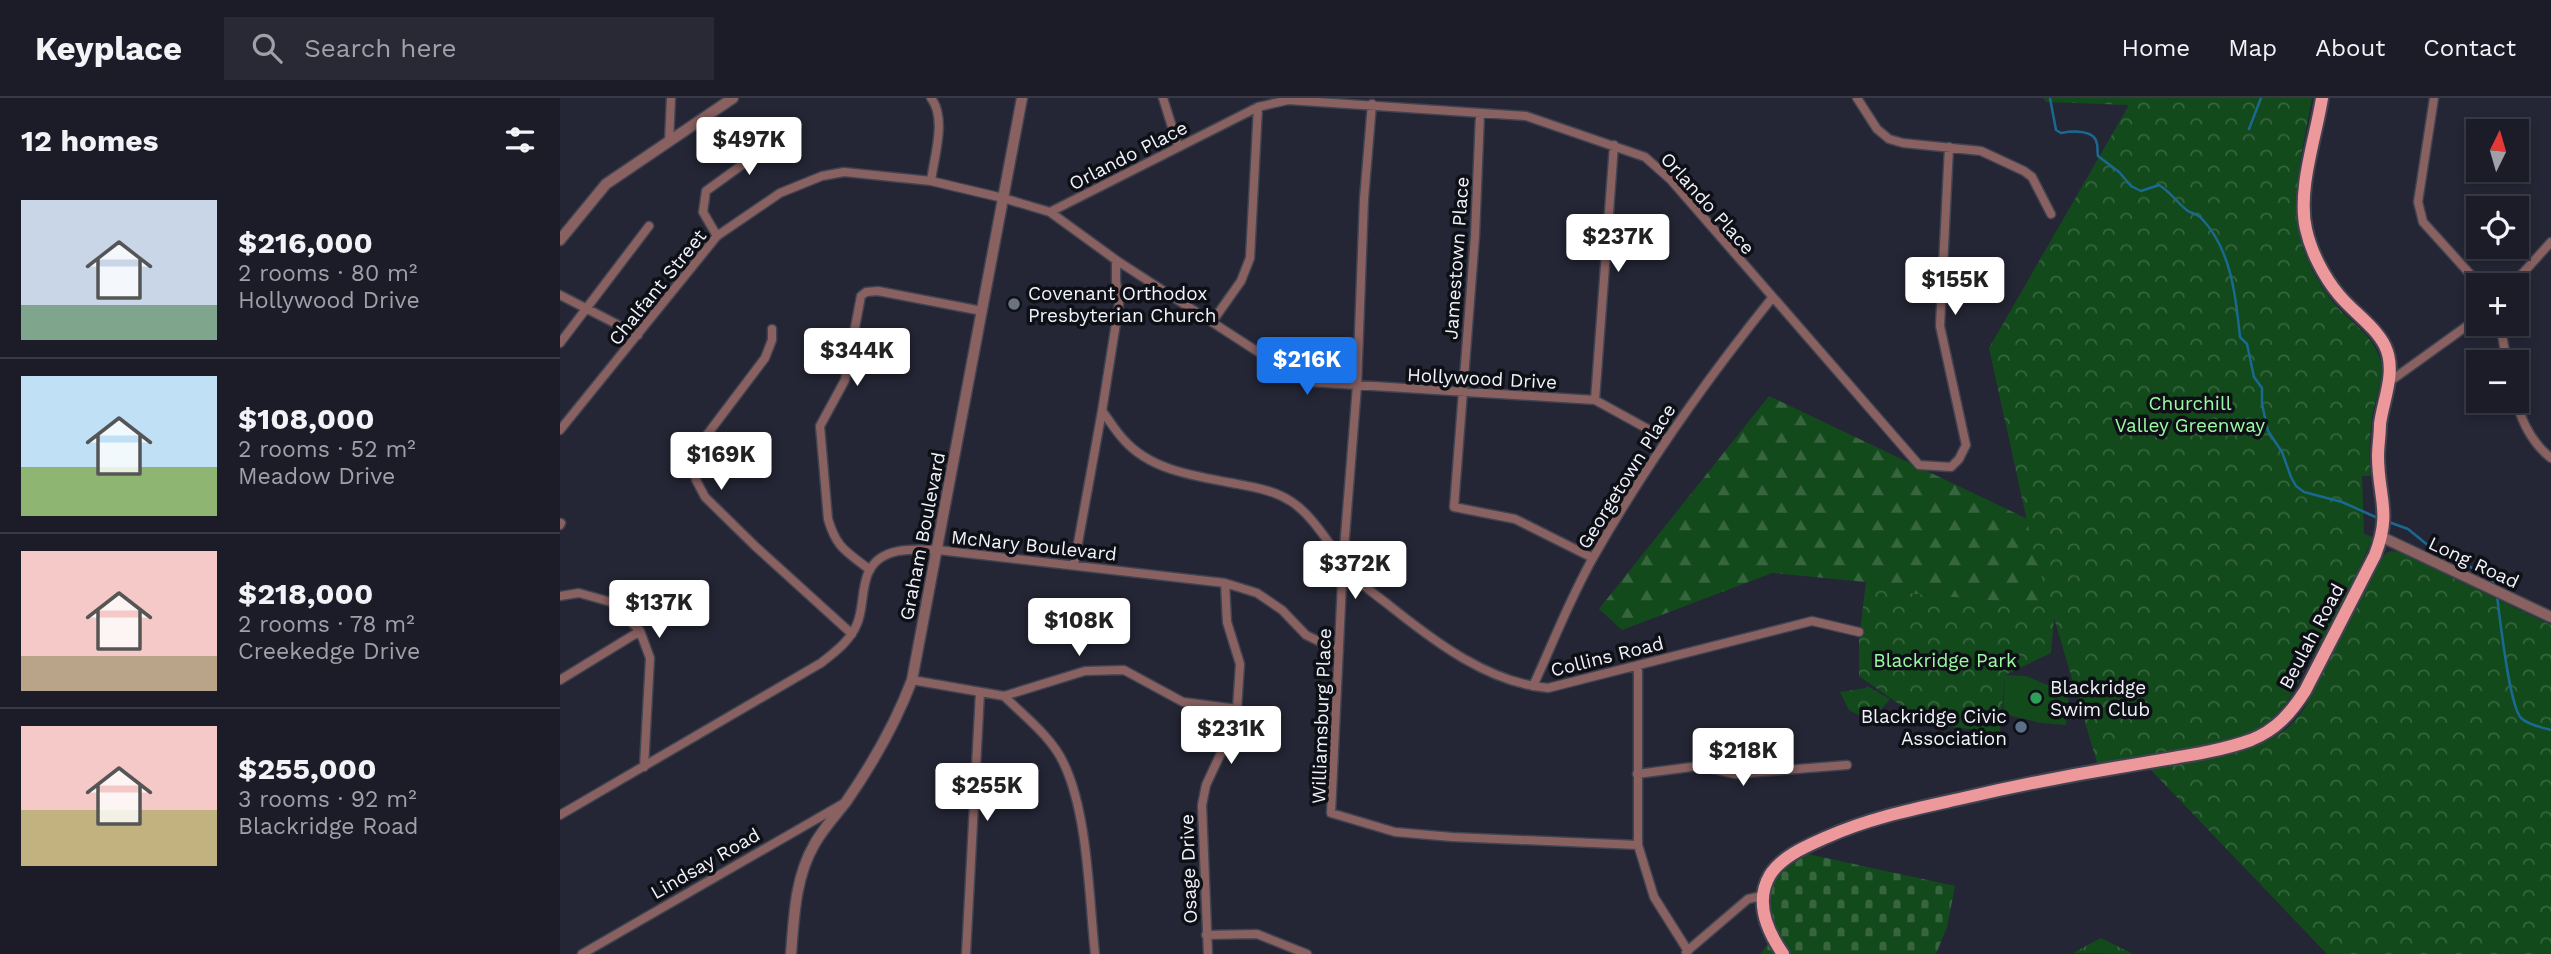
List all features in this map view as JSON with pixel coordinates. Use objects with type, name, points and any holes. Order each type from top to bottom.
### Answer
[{"type":"main road","name":"Beulah Road","points":[[1762,896],[1770,876],[1785,859],[1809,845],[1875,819],[1997,790],[2207,751],[2251,740],[2264,734],[2292,713],[2375,555],[2383,533],[2385,510],[2378,458],[2381,420],[2389,382],[2386,347],[2374,330],[2340,296],[2325,274],[2311,245],[2303,212],[2322,98]]},
{"type":"main road","points":[[1762,896],[1768,928],[1783,954]]},
{"type":"street","points":[[669,142],[671,98]]},
{"type":"street","points":[[560,240],[606,184],[733,98]]},
{"type":"street","points":[[931,98],[935,104],[938,123],[931,181]]},
{"type":"street","name":"Graham Boulevard","points":[[791,954],[796,901],[802,874],[814,845],[881,750],[912,680],[1022,98]]},
{"type":"street","points":[[1163,98],[1178,146]]},
{"type":"street","points":[[1857,98],[1877,129],[1889,139],[1903,144],[1981,150],[2024,171],[2032,177],[2051,215]]},
{"type":"street","points":[[2434,98],[2418,202],[2423,222],[2469,273]]},
{"type":"street","name":"Orlando Place","points":[[1050,212],[1258,107],[1288,100],[1526,116],[1645,157],[1671,180],[1919,465],[1951,467],[1959,459],[1966,445],[1940,326],[1949,148]]},
{"type":"street","name":"Williamsburg Place","points":[[1372,104],[1364,199],[1357,386],[1343,562],[1331,813],[1395,832],[1638,845]]},
{"type":"street","points":[[1212,321],[1241,281],[1250,258],[1258,107]]},
{"type":"street","name":"Jamestown Place","points":[[1480,114],[1475,236],[1454,507],[1515,519],[1593,558]]},
{"type":"street","points":[[716,236],[703,212],[706,191],[797,125]]},
{"type":"street","points":[[1595,400],[1614,145]]},
{"type":"street","name":"Chalfant Street","points":[[560,430],[716,236],[780,193],[822,176],[844,172],[931,181],[1003,198]]},
{"type":"street","name":"Hollywood Drive","points":[[1003,198],[1050,212],[1116,260],[1286,370],[1310,382],[1595,400],[1666,439]]},
{"type":"street","points":[[560,343],[649,226]]},
{"type":"street","points":[[2523,273],[2551,242]]},
{"type":"street","points":[[1074,565],[1119,304],[1116,260]]},
{"type":"street","points":[[560,815],[821,663],[838,650],[852,634],[858,622],[870,570],[836,543],[832,532],[828,519],[820,426],[845,380],[861,296],[866,292],[878,291],[982,311]]},
{"type":"street","points":[[560,295],[638,335]]},
{"type":"street","name":"Georgetown Place","points":[[1533,687],[1593,558],[1666,439],[1727,354],[1772,298]]},
{"type":"street","points":[[2389,382],[2466,327]]},
{"type":"street","points":[[772,329],[772,340],[765,358],[700,444],[694,461],[696,480],[705,497],[852,634]]},
{"type":"street","name":"Collins Road","points":[[1102,411],[1126,442],[1141,455],[1163,467],[1265,489],[1293,502],[1315,522],[1355,578],[1432,640],[1476,665],[1533,687],[1548,688],[1812,621],[1859,632]]},
{"type":"street","points":[[2520,413],[2542,452],[2551,458]]},
{"type":"street","name":"Long Road","points":[[2383,533],[2490,589],[2551,617]]},
{"type":"street","name":"McNary Boulevard","points":[[870,570],[890,553],[914,549],[1225,583],[1257,593],[1282,610],[1306,635],[1339,650]]},
{"type":"street","name":"Osage Drive","points":[[1208,954],[1202,805],[1206,785],[1235,723],[1240,664],[1227,622],[1225,583]]},
{"type":"street","points":[[560,596],[579,593],[611,602],[640,631],[650,658],[644,767]]},
{"type":"street","points":[[560,680],[640,631]]},
{"type":"street","points":[[1638,665],[1638,845],[1654,897],[1686,952],[1748,899],[1762,896]]},
{"type":"street","points":[[912,680],[1004,696],[1085,671],[1124,670],[1183,702],[1237,709]]},
{"type":"street","points":[[966,954],[980,692]]},
{"type":"street","points":[[1004,696],[1050,743],[1063,762],[1074,791],[1080,820],[1095,954]]},
{"type":"street","points":[[1637,774],[1699,766],[1735,774],[1847,765]]},
{"type":"street","name":"Lindsay Road","points":[[582,954],[846,802]]},
{"type":"street","points":[[1206,935],[1257,934],[1307,954]]},
{"type":"green space","name":"Churchill Valley Greenway","points":[[2043,98],[2312,98],[2296,203],[2304,251],[2315,276],[2333,302],[2372,342],[2381,366],[2371,424],[2371,476],[2362,476],[2364,534],[2373,537],[2342,602],[2285,705],[2263,725],[2227,741],[2184,752],[2098,766],[2054,618],[2051,653],[2005,675],[2000,732],[1929,725],[1859,676],[1859,639],[1866,582],[1915,594],[2050,605],[2032,544],[1989,348],[2129,105],[2046,102]]},
{"type":"green space","points":[[1769,396],[2055,532],[2054,606],[1915,594],[1866,582],[1772,573],[1622,630],[1599,609]]},
{"type":"green space","points":[[2392,551],[2551,625],[2551,954],[2327,954],[2150,769],[2238,752],[2289,727],[2304,709],[2382,559],[2386,553]]},
{"type":"green space","name":"Blackridge Swim Club","points":[[2005,675],[2026,676],[2069,694],[2066,725],[2041,723],[2003,714]]},
{"type":"green space","points":[[1867,686],[1890,699],[1877,714],[1867,719],[1849,710],[1840,692]]},
{"type":"green space","points":[[1808,854],[1955,886],[1947,927],[1936,954],[1760,954],[1776,934],[1770,906],[1772,886],[1785,870]]},
{"type":"green space","points":[[2101,938],[2133,954],[2073,953]]},
{"type":"waterway","points":[[2050,98],[2056,130],[2061,133],[2088,133],[2095,139],[2098,156],[2119,172],[2131,186],[2141,191],[2159,185],[2188,211],[2200,217],[2212,231],[2226,259],[2240,337],[2247,344],[2254,377],[2262,388],[2262,404],[2268,431],[2282,452],[2296,486],[2304,492],[2342,502],[2380,519]]},
{"type":"waterway","points":[[2249,129],[2261,98]]},
{"type":"waterway","points":[[2386,521],[2408,529],[2435,551],[2479,571],[2494,582],[2495,586]]},
{"type":"waterway","points":[[2497,596],[2506,660],[2517,710],[2527,722],[2551,730]]},
{"type":"place","name":"Covenant Orthodox Presbyterian Church","points":[[1014,304]]},
{"type":"place","name":"Blackridge Swim Club","points":[[2036,698]]},
{"type":"place","name":"Blackridge Civic Association","points":[[2021,727]]},
{"type":"park label","name":"Blackridge Park","points":[[1945,660]]}]
